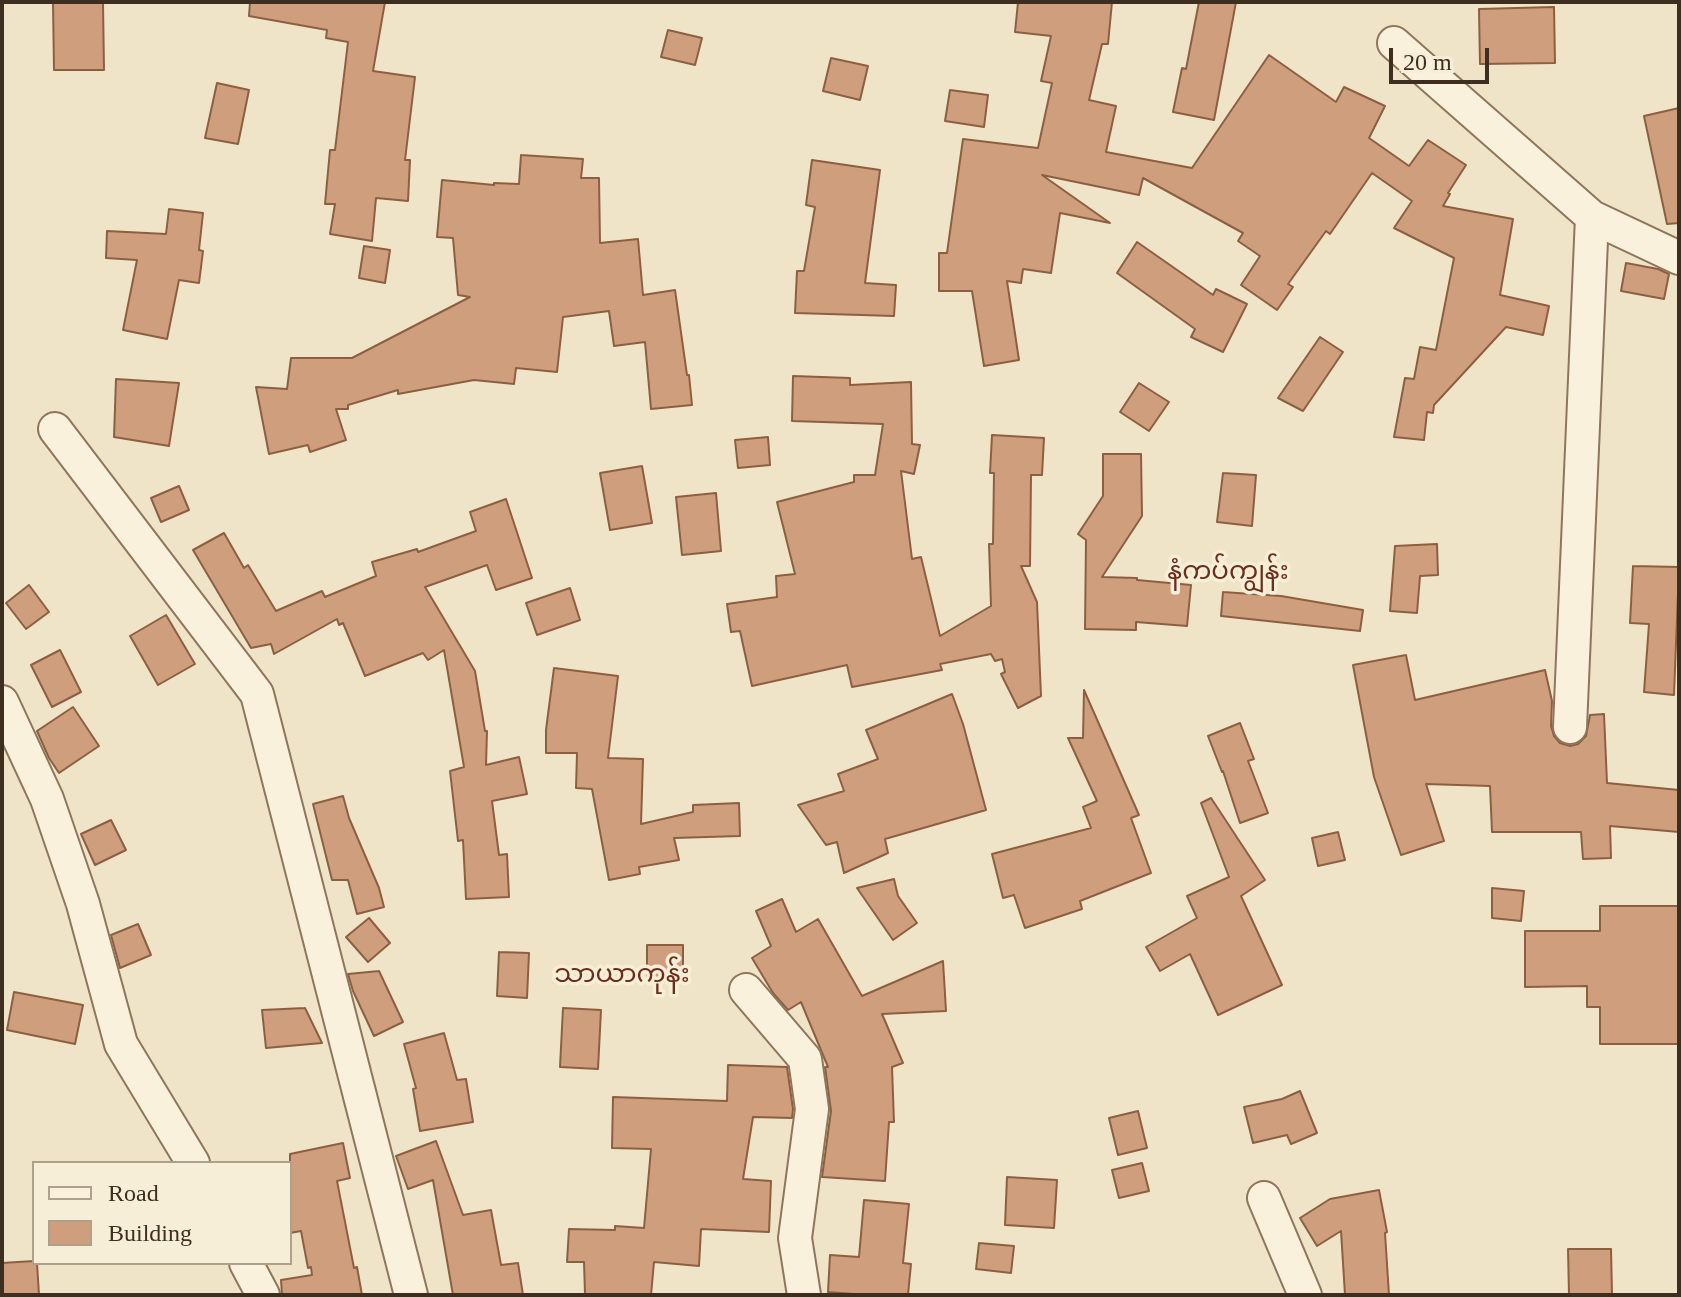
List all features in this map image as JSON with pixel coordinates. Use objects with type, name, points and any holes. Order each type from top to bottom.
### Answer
[{"type":"street","points":[[1394,43],[1592,217],[1679,258]]},
{"type":"street","points":[[1570,727],[1592,217]]},
{"type":"street","points":[[55,429],[257,694],[411,1295]]},
{"type":"street","points":[[2,702],[47,799],[83,904],[121,1044],[192,1161]]},
{"type":"street","points":[[746,990],[805,1059],[812,1109],[795,1238],[804,1295]]},
{"type":"street","points":[[1264,1198],[1305,1295]]},
{"type":"street","points":[[247,1265],[263,1295]]},
{"type":"building","points":[[250,2],[385,2],[373,71],[415,77],[405,160],[410,160],[408,201],[376,198],[372,241],[330,234],[335,204],[325,204],[330,150],[335,150],[348,42],[326,38],[327,30],[249,16]]},
{"type":"building","points":[[1018,2],[1112,2],[1108,44],[1102,44],[1089,100],[1116,106],[1106,152],[1192,168],[1269,55],[1336,102],[1344,87],[1385,106],[1369,138],[1409,166],[1428,140],[1466,165],[1443,206],[1513,219],[1500,295],[1549,306],[1543,335],[1506,327],[1434,405],[1433,413],[1427,412],[1424,440],[1394,437],[1405,378],[1414,379],[1420,347],[1436,350],[1454,258],[1394,228],[1412,201],[1372,173],[1330,234],[1326,231],[1288,284],[1293,287],[1277,310],[1241,285],[1260,256],[1238,241],[1243,233],[1143,178],[1139,195],[1042,175],[1110,223],[1060,213],[1051,273],[1023,269],[1021,283],[1007,281],[1019,360],[984,366],[972,291],[939,291],[939,253],[947,253],[963,139],[1038,148],[1052,83],[1041,81],[1051,36],[1015,32]]},
{"type":"building","points":[[1199,2],[1236,2],[1214,120],[1173,112],[1182,68],[1186,69]]},
{"type":"building","points":[[53,3],[103,3],[104,70],[54,70]]},
{"type":"building","points":[[1554,7],[1555,63],[1480,64],[1479,9]]},
{"type":"building","points":[[668,30],[702,38],[695,65],[661,57]]},
{"type":"building","points":[[831,58],[868,66],[860,100],[823,91]]},
{"type":"building","points":[[217,83],[249,90],[238,144],[205,138]]},
{"type":"building","points":[[950,90],[988,95],[984,127],[945,121]]},
{"type":"building","points":[[1679,108],[1679,223],[1667,224],[1644,116]]},
{"type":"building","points":[[521,155],[583,159],[581,178],[599,178],[600,243],[638,239],[643,295],[675,290],[692,405],[651,409],[645,342],[614,346],[609,311],[563,317],[557,372],[516,368],[514,384],[474,380],[398,394],[398,390],[348,405],[348,409],[336,409],[346,440],[310,452],[308,445],[269,454],[256,387],[287,389],[291,358],[352,358],[470,297],[458,295],[453,238],[437,237],[442,180],[519,184]]},
{"type":"building","points":[[812,160],[880,170],[865,283],[896,285],[894,316],[795,313],[797,271],[804,271],[815,207],[806,205]]},
{"type":"building","points":[[169,209],[203,213],[199,250],[203,251],[199,283],[179,280],[167,339],[123,330],[137,260],[106,258],[107,231],[166,234]]},
{"type":"building","points":[[1137,242],[1213,295],[1216,289],[1247,304],[1223,352],[1191,337],[1195,329],[1117,273]]},
{"type":"building","points":[[364,246],[390,250],[385,283],[359,278]]},
{"type":"building","points":[[1626,263],[1669,274],[1664,299],[1621,291]]},
{"type":"building","points":[[1320,337],[1343,352],[1303,411],[1278,398]]},
{"type":"building","points":[[793,376],[850,378],[850,385],[911,382],[912,444],[920,445],[914,474],[901,471],[912,559],[921,557],[940,636],[991,606],[992,435],[1044,438],[1042,475],[1031,475],[1030,566],[1021,566],[1037,602],[1041,696],[1018,708],[1001,674],[1005,672],[1002,659],[995,661],[991,654],[940,664],[942,670],[852,687],[847,665],[752,686],[740,631],[731,632],[727,604],[777,597],[776,576],[795,574],[777,502],[854,482],[854,475],[875,475],[883,424],[792,421]]},
{"type":"building","points":[[116,379],[179,383],[169,446],[114,437]]},
{"type":"building","points":[[1139,383],[1169,402],[1149,431],[1120,412]]},
{"type":"building","points":[[768,437],[770,465],[738,468],[735,440]]},
{"type":"building","points":[[1103,454],[1141,454],[1142,516],[1102,577],[1191,585],[1187,626],[1136,622],[1136,630],[1085,629],[1086,540],[1078,534],[1103,496]]},
{"type":"building","points":[[642,466],[652,523],[610,530],[600,473]]},
{"type":"building","points":[[1223,473],[1256,475],[1252,526],[1217,522]]},
{"type":"building","points":[[179,486],[189,510],[161,522],[151,498]]},
{"type":"building","points":[[716,493],[721,551],[682,555],[676,497]]},
{"type":"building","points":[[506,499],[532,578],[496,590],[487,565],[425,587],[475,671],[487,731],[486,765],[519,757],[527,794],[492,801],[499,855],[507,854],[509,897],[466,899],[463,840],[458,841],[450,771],[464,767],[444,650],[428,660],[423,653],[365,676],[343,623],[339,625],[337,619],[274,654],[271,644],[251,648],[193,550],[224,533],[244,568],[248,565],[276,611],[322,591],[325,597],[376,576],[372,562],[417,549],[418,552],[476,531],[470,512]]},
{"type":"building","points":[[1437,544],[1438,575],[1420,576],[1417,613],[1390,611],[1395,546]]},
{"type":"building","points":[[1633,566],[1679,567],[1674,695],[1644,692],[1649,624],[1630,623]]},
{"type":"building","points":[[29,585],[49,612],[26,629],[6,603]]},
{"type":"building","points":[[570,588],[580,620],[537,635],[526,603]]},
{"type":"building","points":[[1223,592],[1281,596],[1363,610],[1360,631],[1221,616]]},
{"type":"building","points":[[166,615],[195,664],[158,685],[130,636]]},
{"type":"building","points":[[60,650],[81,692],[52,707],[31,665]]},
{"type":"building","points":[[1406,655],[1415,700],[1545,670],[1552,701],[1551,726],[1554,736],[1560,743],[1570,746],[1578,744],[1586,736],[1590,715],[1604,714],[1607,783],[1679,790],[1679,832],[1610,826],[1611,858],[1583,859],[1581,832],[1492,832],[1490,786],[1426,784],[1444,841],[1401,855],[1374,777],[1353,665]]},
{"type":"building","points":[[554,668],[618,676],[608,758],[643,759],[641,824],[693,812],[693,805],[739,803],[740,836],[674,838],[679,860],[639,867],[640,874],[609,880],[592,789],[576,788],[577,753],[546,753]]},
{"type":"building","points":[[1084,690],[1139,815],[1131,818],[1151,873],[1080,901],[1082,909],[1025,928],[1014,895],[1003,898],[992,854],[1091,828],[1083,807],[1097,801],[1068,738],[1083,738]]},
{"type":"building","points":[[952,694],[986,810],[885,839],[888,853],[844,873],[837,842],[826,845],[798,805],[844,791],[838,774],[878,759],[866,730]]},
{"type":"building","points":[[73,707],[99,746],[59,773],[37,731]]},
{"type":"building","points":[[1240,723],[1254,759],[1248,761],[1268,813],[1240,823],[1208,736]]},
{"type":"building","points":[[343,796],[384,907],[357,914],[348,880],[332,880],[313,804]]},
{"type":"building","points":[[1211,798],[1265,880],[1241,896],[1282,985],[1218,1015],[1190,954],[1160,971],[1146,947],[1197,918],[1187,896],[1229,877],[1201,803]]},
{"type":"building","points":[[111,820],[126,850],[95,865],[81,834]]},
{"type":"building","points":[[1338,832],[1345,860],[1318,866],[1312,838]]},
{"type":"building","points":[[894,879],[898,896],[917,923],[893,940],[857,888]]},
{"type":"building","points":[[1492,888],[1524,891],[1521,921],[1492,918]]},
{"type":"building","points":[[782,899],[796,932],[818,919],[862,996],[943,961],[946,1011],[882,1014],[903,1063],[892,1067],[894,1122],[889,1122],[885,1181],[822,1177],[831,1111],[825,1067],[828,1067],[801,1002],[788,1010],[773,993],[752,958],[771,946],[756,911]]},
{"type":"building","points":[[1600,906],[1679,906],[1679,1044],[1600,1044],[1600,1007],[1587,1007],[1587,986],[1525,987],[1525,931],[1600,931]]},
{"type":"building","points":[[369,918],[390,943],[368,962],[346,937]]},
{"type":"building","points":[[138,924],[151,955],[120,968],[111,935]]},
{"type":"building","points":[[647,945],[683,945],[683,982],[647,982]]},
{"type":"building","points":[[499,952],[529,953],[527,998],[497,996]]},
{"type":"building","points":[[379,971],[403,1022],[374,1036],[348,974]]},
{"type":"building","points":[[14,992],[83,1005],[75,1044],[7,1030]]},
{"type":"building","points":[[305,1008],[322,1043],[266,1048],[262,1010]]},
{"type":"building","points":[[563,1008],[601,1010],[598,1069],[560,1067]]},
{"type":"building","points":[[444,1033],[457,1080],[466,1079],[473,1122],[420,1131],[413,1089],[416,1088],[404,1044]]},
{"type":"building","points":[[728,1065],[787,1067],[792,1118],[753,1117],[743,1179],[771,1181],[769,1232],[701,1229],[699,1266],[654,1262],[651,1295],[585,1294],[584,1262],[567,1262],[569,1229],[644,1228],[651,1149],[612,1148],[613,1097],[727,1101]]},
{"type":"building","points":[[1300,1091],[1317,1133],[1291,1144],[1287,1135],[1253,1143],[1244,1107],[1282,1099]]},
{"type":"building","points":[[1138,1111],[1147,1148],[1118,1155],[1109,1118]]},
{"type":"building","points":[[436,1141],[463,1215],[491,1210],[501,1265],[518,1263],[523,1295],[453,1295],[433,1180],[408,1189],[396,1156]]},
{"type":"building","points":[[343,1143],[350,1178],[337,1181],[362,1295],[282,1295],[281,1280],[312,1275],[301,1231],[292,1233],[290,1154]]},
{"type":"building","points":[[1142,1163],[1149,1191],[1119,1198],[1112,1170]]},
{"type":"building","points":[[1007,1177],[1057,1180],[1054,1228],[1005,1225]]},
{"type":"building","points":[[1379,1190],[1387,1232],[1389,1295],[1345,1295],[1341,1231],[1317,1246],[1300,1218],[1330,1199]]},
{"type":"building","points":[[864,1200],[909,1204],[903,1263],[911,1264],[908,1295],[828,1292],[830,1255],[859,1257]]},
{"type":"building","points":[[979,1243],[1014,1246],[1011,1273],[976,1269]]},
{"type":"building","points":[[1568,1249],[1611,1249],[1612,1295],[1569,1295]]},
{"type":"building","points":[[32,1261],[32,1265],[37,1265],[39,1295],[2,1295],[2,1263]]},
{"type":"district","name":"နံကပ်ကျွန်း","points":[[1228,576]]},
{"type":"district","name":"သာယာကုန်း","points":[[622,979]]}]
